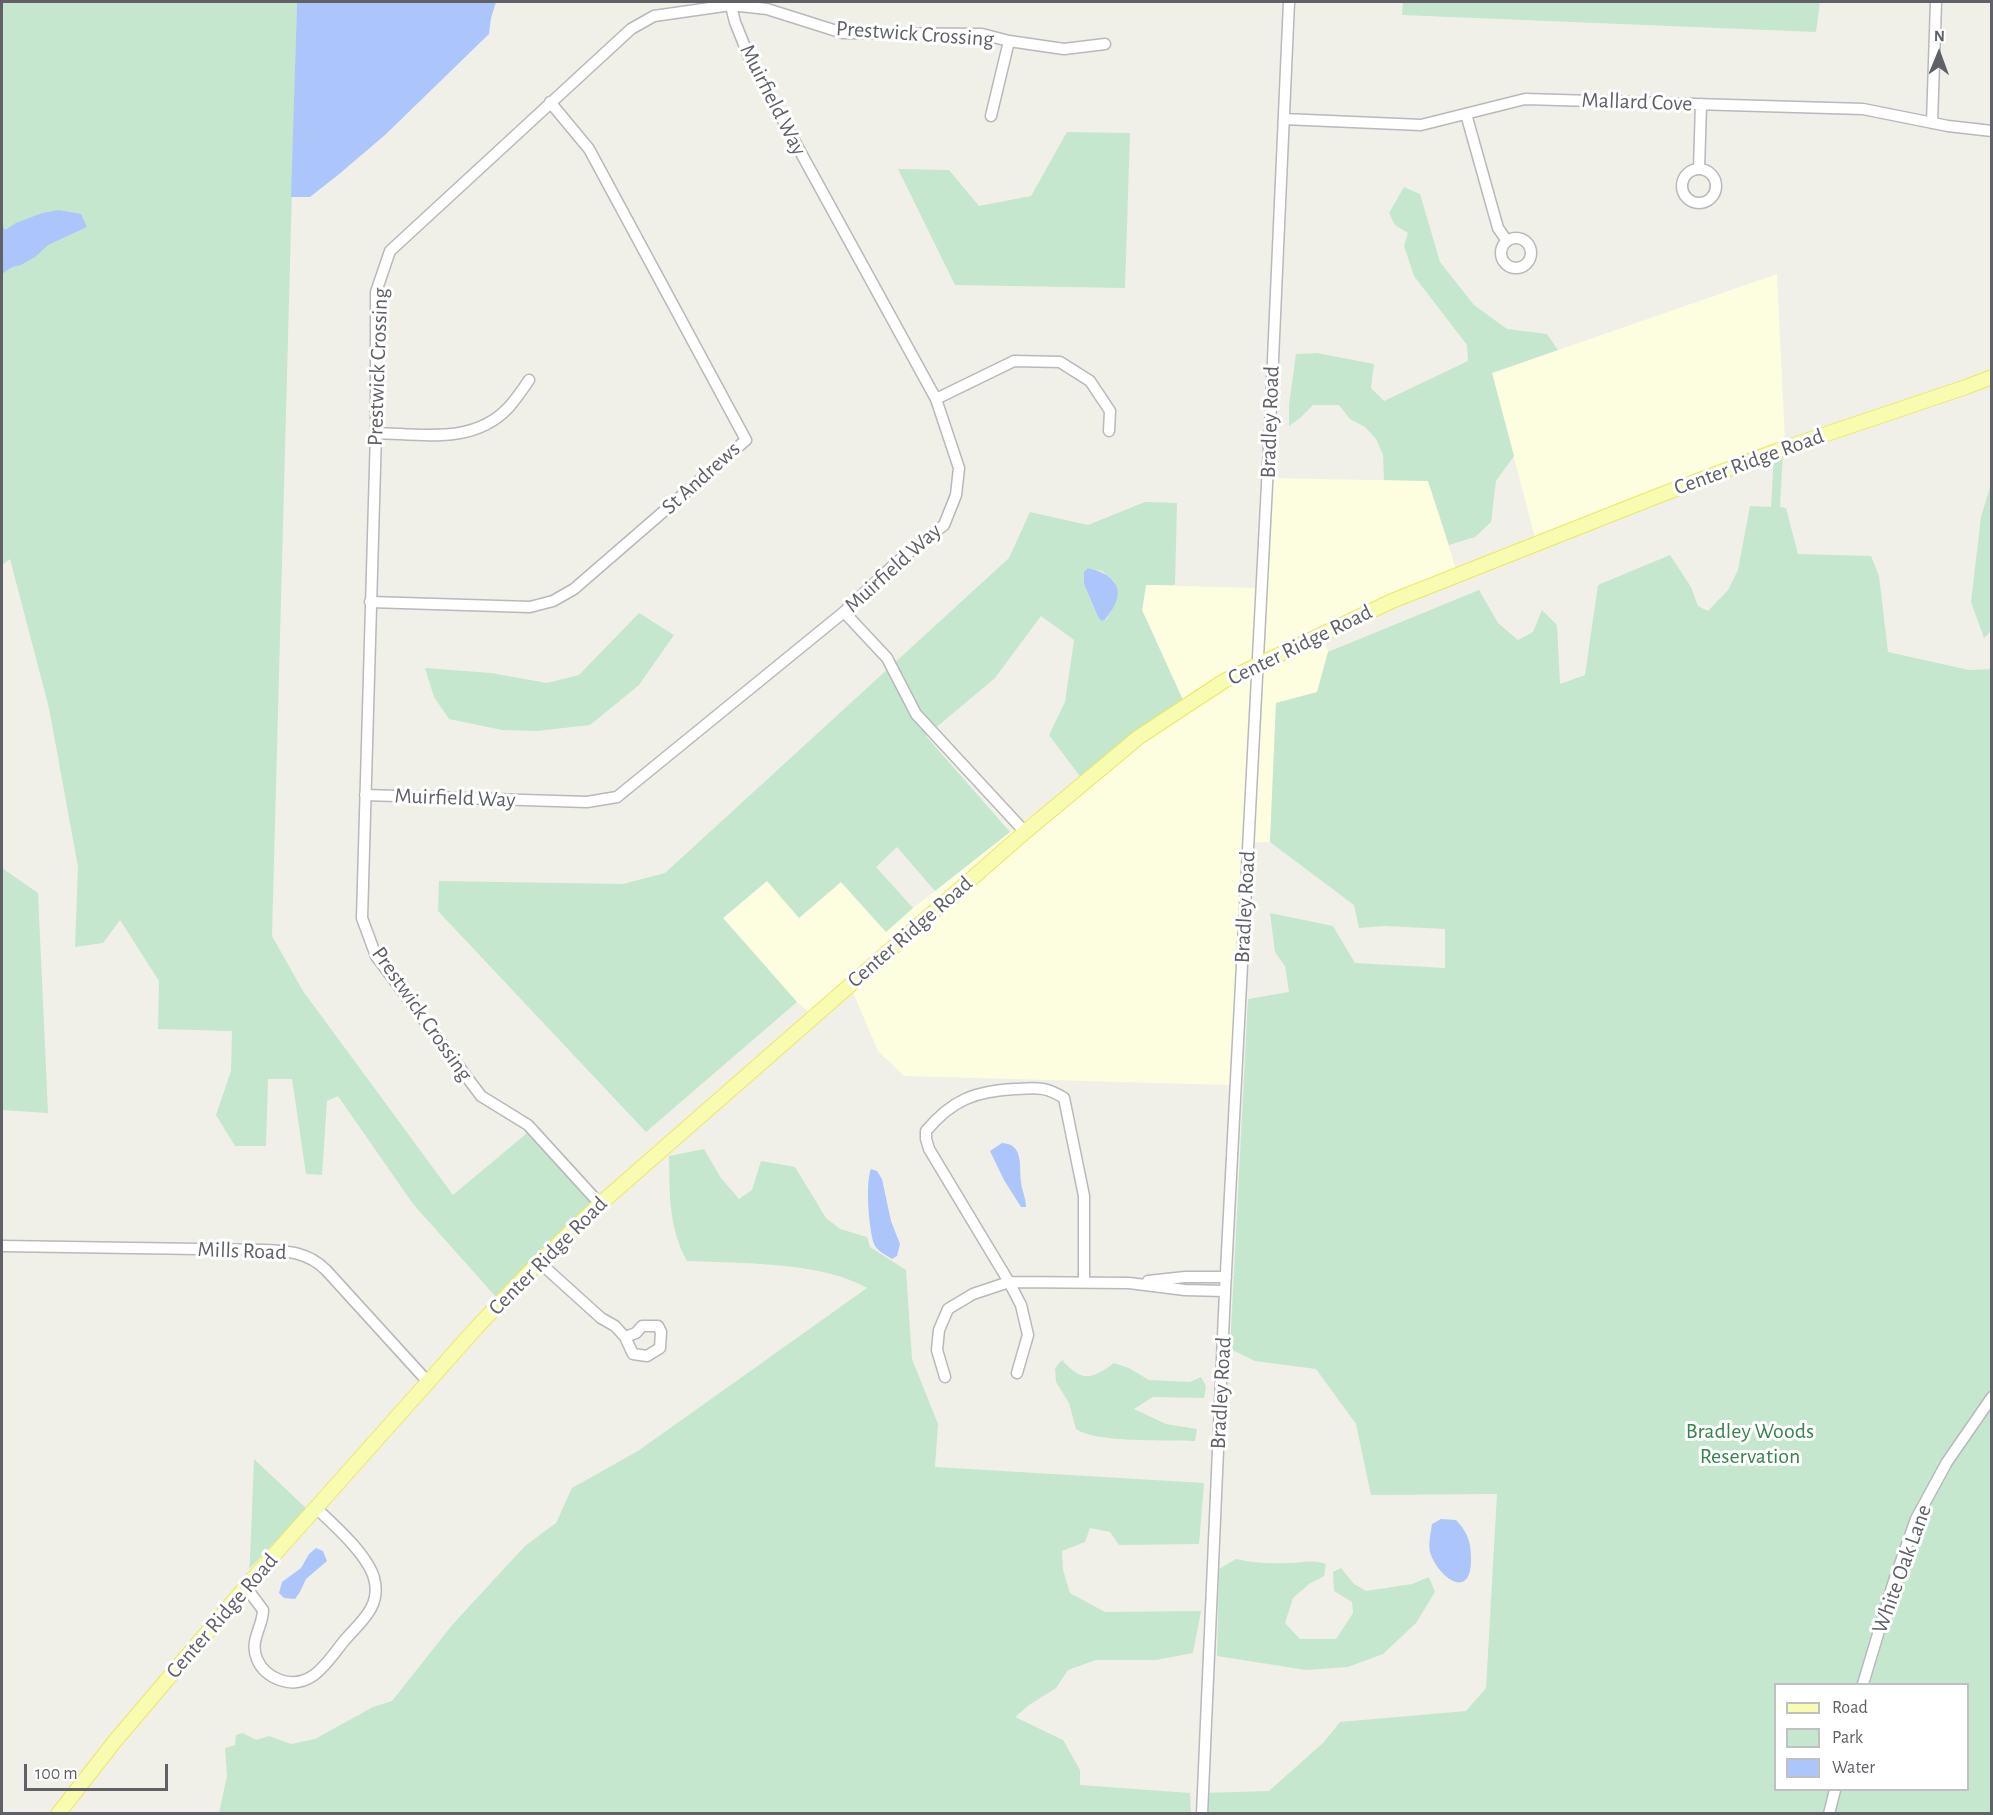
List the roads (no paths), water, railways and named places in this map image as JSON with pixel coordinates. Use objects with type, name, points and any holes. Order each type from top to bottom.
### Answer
[{"type":"main road","name":"Center Ridge Road","points":[[58,1814],[115,1741],[246,1586],[477,1327],[539,1262],[600,1203],[1024,832],[1139,737],[1224,681],[1392,601],[1776,451],[1992,377]]},
{"type":"street","name":"Bradley Road","points":[[1202,1814],[1225,1291],[1258,663],[1289,2]]},
{"type":"street","points":[[1932,123],[1936,2]]},
{"type":"street","name":"Prestwick Crossing","points":[[600,1203],[528,1125],[481,1096],[376,956],[362,918],[376,433],[376,292],[390,251],[631,29],[654,16],[730,4],[767,9],[843,33],[982,34],[1009,41],[1064,49],[1105,44]]},
{"type":"street","name":"Muirfield Way","points":[[365,795],[587,802],[618,797],[844,612],[897,561],[944,525],[956,495],[959,468],[936,399],[751,62],[730,4]]},
{"type":"street","points":[[991,116],[1009,41]]},
{"type":"street","name":"Mallard Cove","points":[[1284,119],[1420,125],[1525,99],[1863,109],[1961,128],[1992,131]]},
{"type":"street","name":"St Andrews","points":[[370,602],[530,607],[553,601],[574,589],[746,440],[589,149],[550,102]]},
{"type":"street","points":[[1699,169],[1701,104]]},
{"type":"street","points":[[1466,114],[1498,228],[1506,241]]},
{"type":"street","points":[[936,399],[1014,361],[1060,362],[1090,381],[1110,411],[1109,431]]},
{"type":"street","points":[[376,433],[455,435],[483,426],[508,408],[530,380]]},
{"type":"street","points":[[844,612],[887,658],[916,714],[1024,832]]},
{"type":"street","points":[[1017,1373],[1028,1335],[1021,1305],[929,1149],[926,1131],[939,1115],[959,1100],[993,1090],[1046,1088],[1064,1098],[1084,1196],[1084,1281]]},
{"type":"street","name":"Mills Road","points":[[2,1246],[264,1250],[298,1253],[313,1259],[326,1270],[428,1382]]},
{"type":"street","points":[[539,1262],[601,1318],[615,1326],[625,1338]]},
{"type":"street","points":[[945,1377],[937,1350],[939,1330],[948,1309],[973,1294],[1009,1282],[1129,1282],[1185,1277],[1226,1277]]},
{"type":"street","points":[[1129,1282],[1185,1290],[1225,1291]]},
{"type":"street","name":"White Oak Lane","points":[[1863,1683],[1893,1584],[1916,1519],[1947,1462],[1992,1397]]},
{"type":"street","points":[[246,1586],[263,1610],[254,1647],[262,1669],[276,1678],[292,1683],[303,1682],[317,1674],[366,1619],[372,1608],[375,1592],[371,1572],[351,1542],[316,1508]]},
{"type":"street","points":[[1828,1814],[1835,1791]]},
{"type":"water","points":[[297,2],[496,2],[489,34],[385,135],[310,197],[291,197]]},
{"type":"water","points":[[59,210],[81,214],[87,227],[48,245],[35,257],[2,274],[2,225],[5,230],[42,213]]},
{"type":"water","points":[[1088,568],[1110,577],[1117,588],[1116,602],[1106,619],[1102,621],[1098,617],[1084,584],[1084,572]]},
{"type":"water","points":[[1002,1143],[1014,1147],[1019,1157],[1026,1207],[1021,1207],[990,1151]]},
{"type":"water","points":[[871,1169],[877,1171],[882,1179],[891,1221],[900,1244],[897,1256],[892,1259],[877,1249],[872,1237],[868,1195]]},
{"type":"water","points":[[1441,1519],[1456,1520],[1466,1533],[1469,1542],[1470,1571],[1466,1579],[1461,1582],[1447,1577],[1434,1562],[1430,1552],[1432,1524]]},
{"type":"water","points":[[316,1548],[323,1551],[327,1561],[306,1579],[295,1599],[284,1598],[279,1593],[282,1582],[301,1568],[309,1554]]},
{"type":"park label","name":"Bradley Woods Reservation","points":[[1750,1444]]}]
